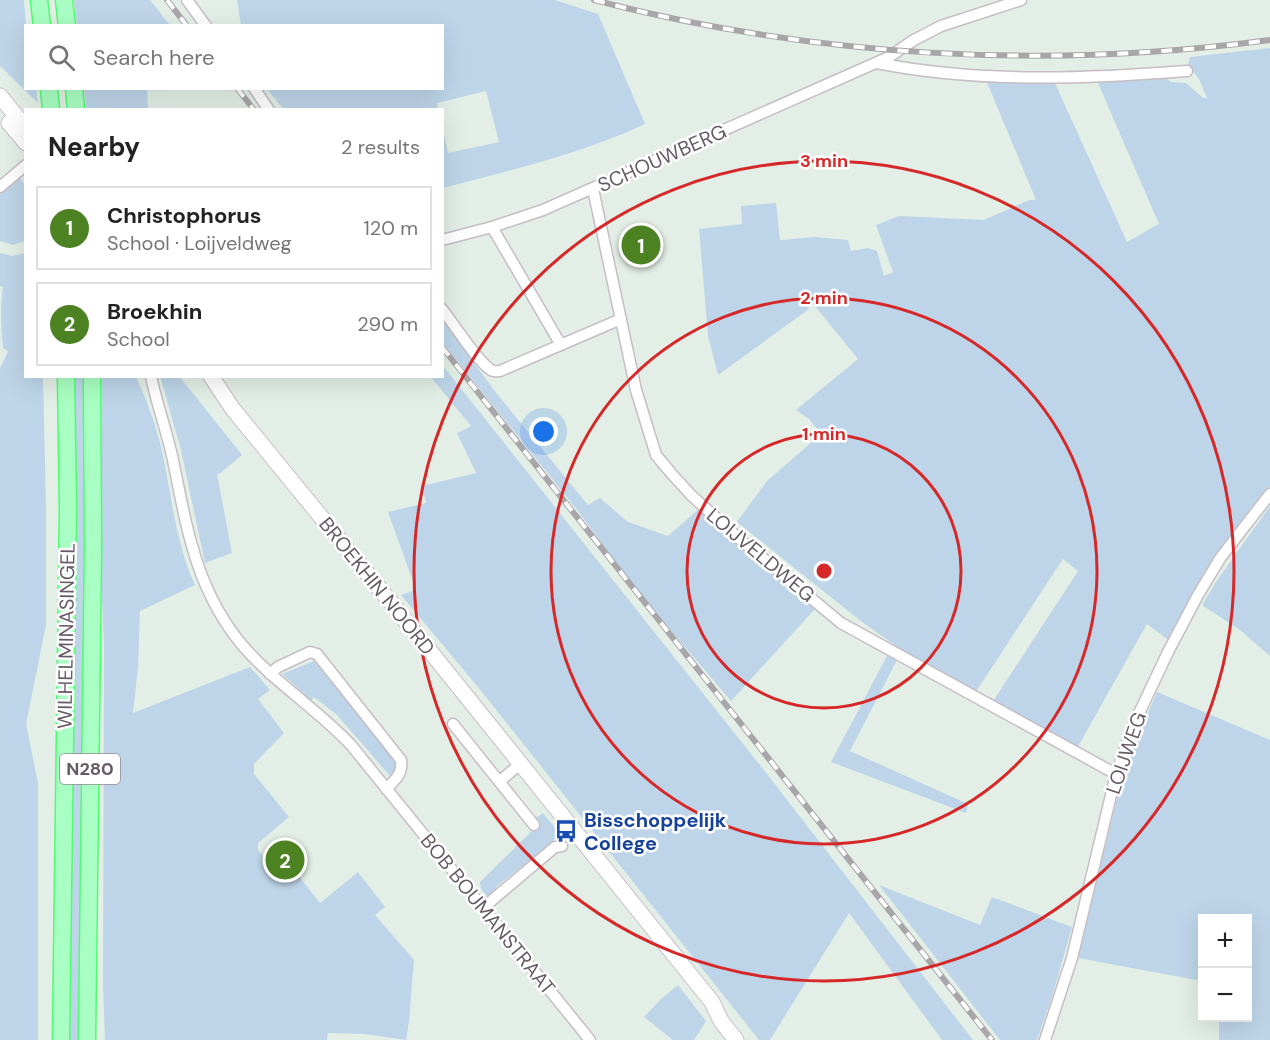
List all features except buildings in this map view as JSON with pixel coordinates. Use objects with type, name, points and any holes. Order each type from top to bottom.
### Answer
[{"type":"main road","points":[[39,0],[42,24]]},
{"type":"main road","points":[[64,0],[67,24]]},
{"type":"main road","points":[[49,90],[51,108]]},
{"type":"main road","points":[[74,90],[76,108]]},
{"type":"main road","name":"WILHELMINASINGEL","points":[[61,1040],[68,508],[66,378]]},
{"type":"main road","name":"WILHELMINASINGEL","points":[[87,1040],[93,572],[92,378]]},
{"type":"main road","name":"N280","points":[[87,991],[94,1040]]},
{"type":"street","points":[[187,0],[205,24]]},
{"type":"street","points":[[983,0],[987,12]]},
{"type":"street","name":"SCHOUWBERG","points":[[444,239],[543,210],[876,63],[941,26],[1021,0]]},
{"type":"street","points":[[876,63],[941,74],[1000,77],[1103,77],[1187,70]]},
{"type":"street","points":[[255,90],[268,108]]},
{"type":"street","points":[[0,96],[24,126]]},
{"type":"street","points":[[0,111],[24,141]]},
{"type":"street","points":[[0,187],[24,167]]},
{"type":"street","name":"LOIJVELDWEG","points":[[593,189],[636,390],[657,455],[691,495],[784,577],[841,623],[1116,774]]},
{"type":"street","points":[[492,227],[561,345]]},
{"type":"street","points":[[444,312],[482,361],[491,370],[500,371],[621,319]]},
{"type":"street","name":"BOB BOUMANSTRAAT","points":[[144,378],[146,385],[156,399]]},
{"type":"street","name":"BOB BOUMANSTRAAT","points":[[151,378],[165,427],[180,501],[201,578],[229,628],[270,674],[330,723],[351,745],[590,1040]]},
{"type":"street","name":"BROEKHIN NOORD","points":[[203,378],[232,408],[365,569],[712,1002],[721,1021],[736,1040]]},
{"type":"street","name":"BROEKHIN NOORD","points":[[212,378],[232,408]]},
{"type":"street","name":"LOIJWEG","points":[[1045,1040],[1072,958],[1116,774],[1133,726],[1198,595],[1221,557],[1270,494]]},
{"type":"street","points":[[270,674],[278,667],[310,652],[317,654],[401,760],[400,774],[386,789]]},
{"type":"street","points":[[453,724],[534,825]]},
{"type":"street","points":[[500,781],[520,764]]},
{"type":"street","points":[[484,907],[555,848],[562,846]]},
{"type":"shaded area","points":[[0,0],[24,0],[26,24],[24,24],[24,89],[0,66]]},
{"type":"shaded area","points":[[74,0],[150,0],[169,24],[77,24]]},
{"type":"shaded area","points":[[237,0],[555,0],[598,14],[645,124],[571,153],[444,188],[444,135],[448,153],[499,142],[486,91],[437,103],[438,108],[282,108],[268,90],[444,90],[444,24],[241,24]]},
{"type":"shaded area","points":[[1270,48],[1270,491],[1171,642],[1147,624],[1076,750],[992,703],[1078,571],[1063,559],[975,693],[905,652],[862,622],[737,522],[767,481],[821,434],[809,419],[796,410],[858,359],[814,305],[808,306],[809,309],[718,375],[708,336],[699,229],[742,224],[741,206],[776,203],[780,240],[815,237],[848,240],[851,251],[868,248],[877,251],[884,276],[893,272],[876,225],[899,216],[984,220],[1029,200],[1036,200],[986,80],[1054,81],[1127,242],[1159,224],[1098,83],[1165,77],[1171,82],[1186,83],[1203,98],[1207,98],[1199,79],[1188,65],[1190,57]]},
{"type":"shaded area","points":[[25,90],[36,90],[38,103]]},
{"type":"shaded area","points":[[84,90],[147,90],[148,108],[86,108]]},
{"type":"shaded area","points":[[20,178],[24,184],[24,241],[13,245],[0,241],[0,194]]},
{"type":"shaded area","points":[[0,253],[12,256],[24,253],[24,378],[43,378],[46,508],[46,625],[26,724],[38,783],[38,1040],[0,1040],[0,368],[8,351],[3,348],[2,341],[3,287],[0,286]]},
{"type":"shaded area","points":[[444,323],[497,394],[588,505],[600,498],[628,522],[668,536],[700,508],[723,532],[815,609],[731,701],[632,585],[578,511],[444,344]]},
{"type":"shaded area","points":[[444,367],[767,774],[973,1040],[942,1040],[849,913],[770,1040],[759,1040],[482,692],[401,595],[416,590],[388,512],[426,503],[422,486],[476,473],[457,433],[471,426],[432,378],[444,378]]},
{"type":"shaded area","points":[[74,378],[84,378],[86,468],[82,1040],[70,1040],[76,508]]},
{"type":"shaded area","points":[[102,378],[136,378],[160,441],[178,536],[195,585],[140,611],[138,667],[133,713],[250,667],[270,690],[258,699],[284,733],[254,764],[254,774],[289,817],[258,843],[258,850],[279,874],[298,875],[320,903],[358,872],[385,907],[375,915],[414,960],[406,1040],[365,1034],[328,1033],[327,1040],[105,1040],[103,985],[104,646],[100,549]]},
{"type":"shaded area","points":[[161,378],[181,378],[242,455],[217,474],[232,553],[205,563],[181,450]]},
{"type":"shaded area","points":[[1270,506],[1270,656],[1240,630],[1202,605]]},
{"type":"shaded area","points":[[889,652],[898,658],[850,751],[968,804],[966,813],[831,762]]},
{"type":"shaded area","points":[[314,661],[395,759],[397,767],[391,777],[337,715],[314,697],[311,700],[282,674]]},
{"type":"shaded area","points":[[1157,692],[1270,740],[1270,1040],[1219,1040],[1219,1022],[1252,1022],[1252,914],[1198,914],[1198,980],[1078,958],[1118,794],[1135,743]]},
{"type":"shaded area","points":[[543,813],[565,840],[561,843],[557,838],[496,887],[496,893],[489,899],[481,889],[480,882],[540,823],[536,818]]},
{"type":"shaded area","points":[[879,885],[980,925],[992,897],[1072,927],[1037,1040],[1000,1040]]},
{"type":"shaded area","points":[[678,985],[706,1021],[694,1040],[673,1040],[644,1017]]},
{"type":"railway","points":[[167,0],[185,24]]},
{"type":"railway","points":[[594,0],[761,35],[845,46],[930,53],[1015,56],[1100,54],[1185,49],[1270,40]]},
{"type":"railway","points":[[239,90],[252,108]]},
{"type":"railway","points":[[444,350],[992,1040]]},
{"type":"place","name":"Christophorus","points":[[641,245]]},
{"type":"place","name":"Bisschoppelijk College","points":[[566,831]]},
{"type":"place","name":"Broekhin","points":[[285,860]]}]
